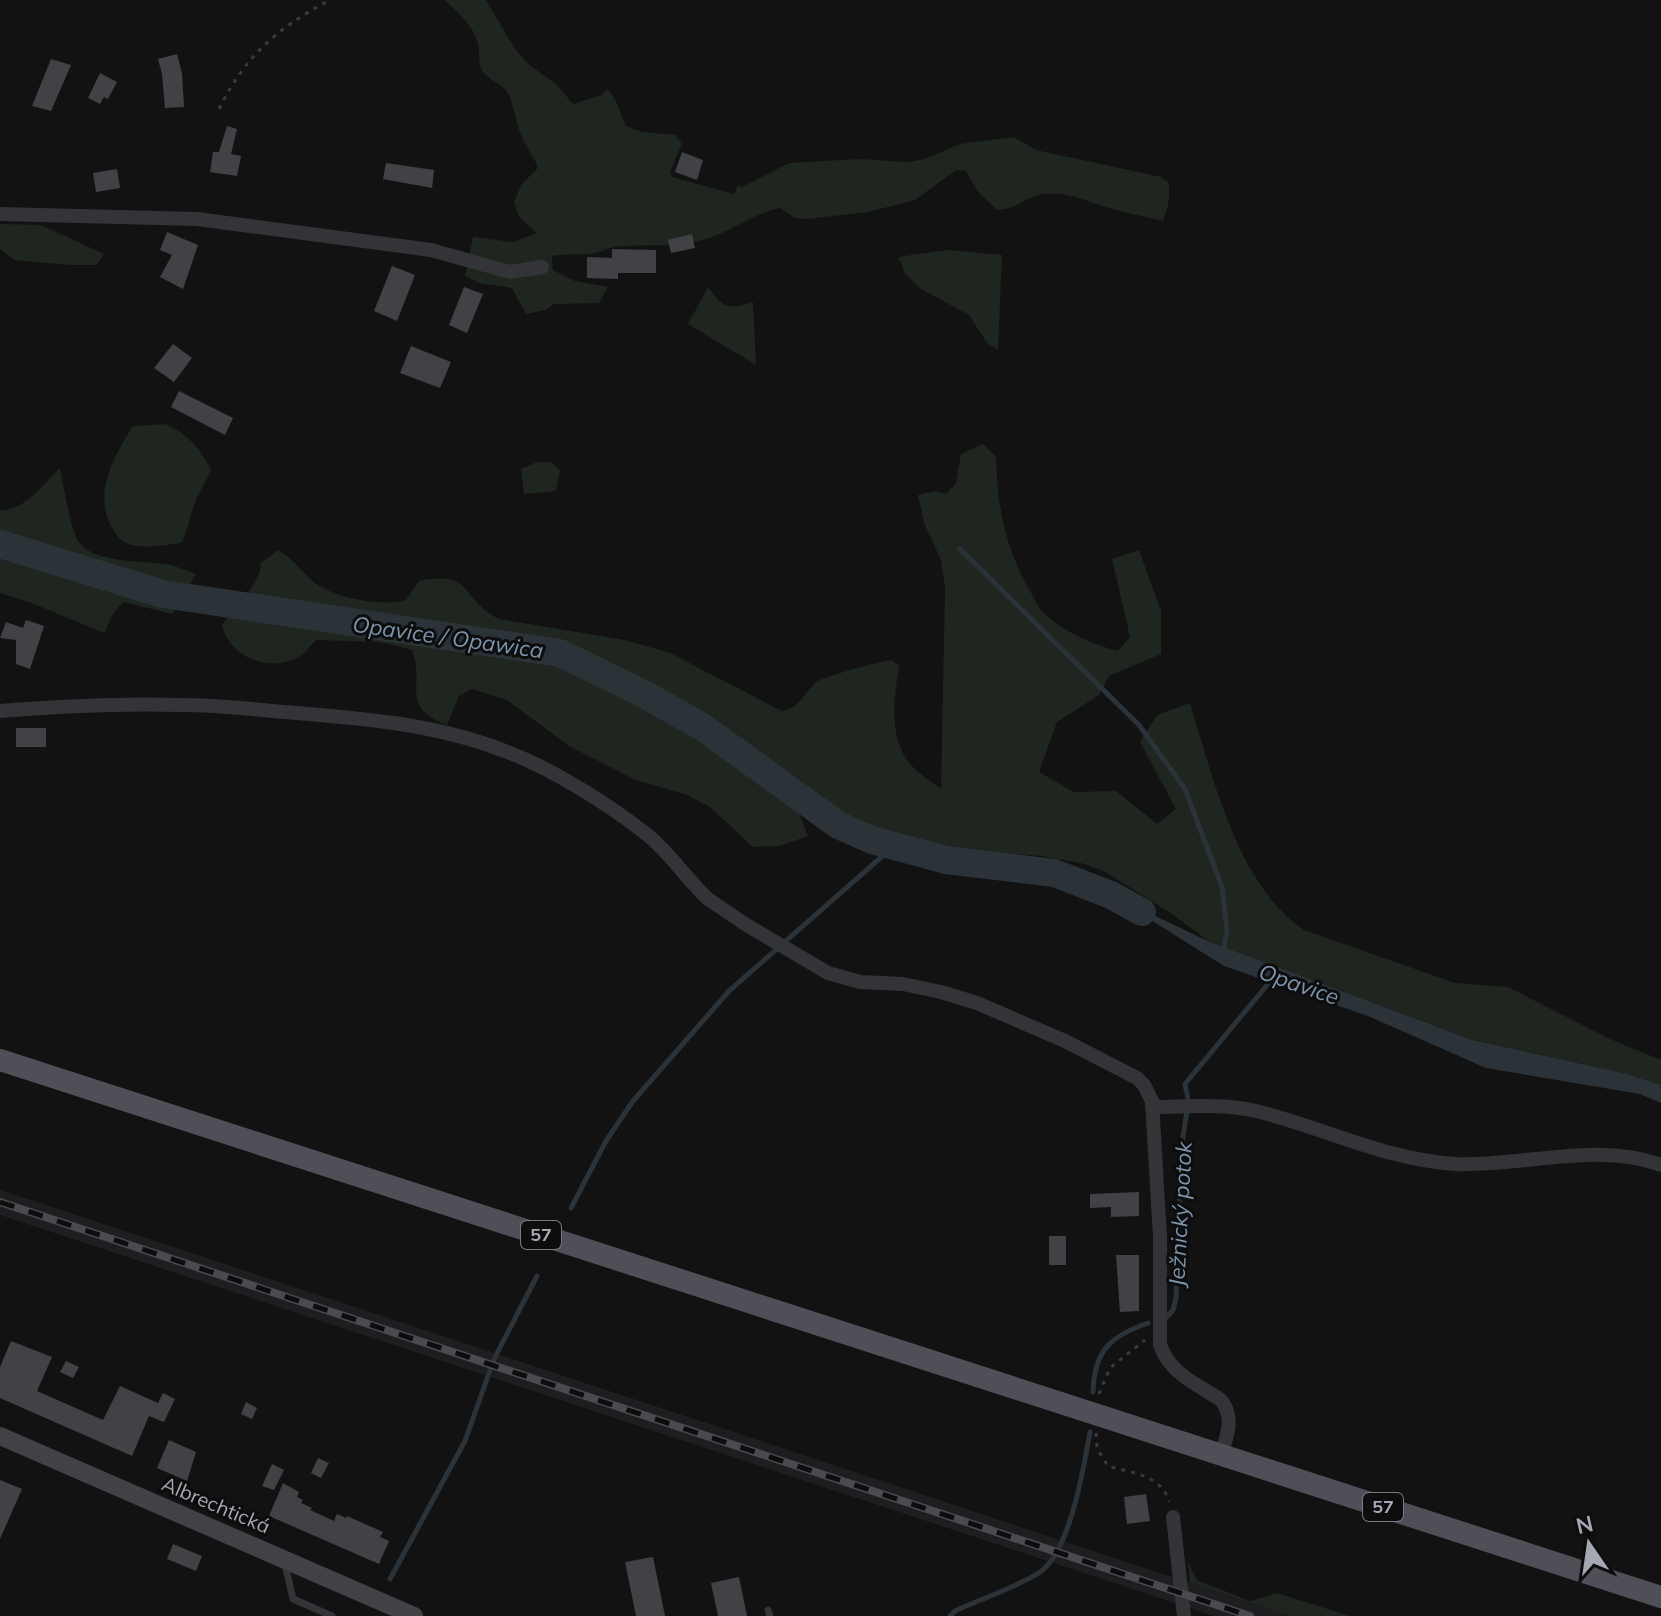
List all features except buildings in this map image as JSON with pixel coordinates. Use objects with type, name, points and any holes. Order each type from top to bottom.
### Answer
[{"type":"main road","name":"57","points":[[0,1060],[1661,1597]]},
{"type":"main road","name":"Albrechtická","points":[[0,1436],[414,1616]]},
{"type":"street","points":[[0,214],[197,219],[431,250],[510,272],[542,267]]},
{"type":"street","points":[[0,711],[73,705],[184,705],[394,721],[446,731],[511,753],[551,773],[643,832],[668,853],[695,888],[708,899],[788,950],[843,978],[903,984],[977,1003],[1065,1041],[1137,1078],[1149,1092],[1152,1107],[1160,1237],[1160,1345],[1169,1364],[1182,1376],[1221,1400],[1226,1407],[1229,1424],[1221,1455]]},
{"type":"street","points":[[1152,1107],[1232,1106],[1301,1124],[1398,1156],[1430,1161],[1487,1163],[1607,1154],[1640,1158],[1661,1165]]},
{"type":"street","points":[[1173,1517],[1184,1616]]},
{"type":"lane","points":[[283,1558],[293,1599],[332,1616]]},
{"type":"path","points":[[219,109],[233,81],[265,42],[288,24],[330,0]]},
{"type":"path","points":[[1099,1394],[1110,1368],[1158,1330]]},
{"type":"path","points":[[1096,1433],[1097,1449],[1108,1466],[1154,1480],[1167,1494],[1173,1517]]},
{"type":"shaded area","points":[[444,0],[486,0],[515,49],[528,64],[557,85],[573,104],[601,95],[608,89],[626,126],[642,132],[675,135],[682,144],[670,171],[672,177],[734,194],[738,185],[742,187],[789,163],[859,159],[908,162],[925,159],[960,144],[1014,137],[1036,150],[1161,177],[1169,187],[1166,211],[1163,221],[1052,193],[997,210],[978,192],[966,171],[956,170],[915,200],[868,212],[807,219],[795,218],[780,208],[694,242],[613,247],[591,254],[552,256],[553,270],[575,281],[608,287],[599,303],[554,304],[546,310],[526,314],[512,288],[479,283],[465,276],[473,237],[513,242],[537,233],[519,217],[514,202],[522,184],[538,168],[521,135],[508,93],[483,72],[473,31]]},
{"type":"shaded area","points":[[0,224],[41,225],[104,254],[97,265],[14,260],[0,249]]},
{"type":"shaded area","points":[[948,250],[1002,255],[998,350],[987,343],[969,315],[921,289],[906,275],[898,257]]},
{"type":"shaded area","points":[[708,287],[727,305],[753,302],[756,365],[688,324]]},
{"type":"shaded area","points":[[165,424],[192,442],[211,470],[181,543],[132,545],[116,535],[110,524],[104,499],[109,473],[133,426]]},
{"type":"shaded area","points":[[983,444],[996,457],[998,492],[1008,541],[1021,573],[1043,612],[1080,637],[1118,651],[1130,637],[1112,559],[1139,550],[1161,611],[1161,654],[1109,676],[1099,695],[1057,722],[1039,772],[1074,792],[1116,791],[1157,824],[1176,809],[1140,742],[1157,715],[1190,703],[1230,827],[1245,858],[1261,886],[1281,910],[1304,930],[1455,983],[1508,987],[1610,1039],[1661,1060],[1661,1085],[1624,1073],[1474,1040],[1210,942],[1107,873],[1085,864],[1042,856],[965,850],[936,862],[861,844],[799,813],[808,836],[780,846],[753,847],[710,807],[687,795],[636,780],[569,746],[507,700],[472,689],[459,696],[447,725],[432,718],[418,702],[416,662],[412,650],[381,642],[316,640],[303,654],[291,660],[266,663],[243,655],[227,637],[222,625],[252,587],[261,563],[278,550],[323,588],[359,600],[406,600],[419,581],[450,579],[465,588],[486,611],[499,619],[625,640],[670,653],[782,711],[797,704],[820,680],[892,660],[899,666],[894,717],[899,743],[911,765],[941,789],[945,589],[941,560],[924,523],[918,495],[935,491],[946,494],[956,483],[961,454]]},
{"type":"shaded area","points":[[537,462],[551,462],[560,470],[556,491],[524,494],[521,469]]},
{"type":"shaded area","points":[[60,468],[72,526],[78,541],[85,548],[106,557],[167,564],[196,574],[172,614],[123,602],[104,633],[0,593],[0,510],[18,506]]},
{"type":"shaded area","points":[[0,1190],[1290,1616],[1214,1616],[0,1215]]},
{"type":"shaded area","points":[[1188,1562],[1197,1580],[1250,1601],[1277,1593],[1350,1616],[1290,1616],[1190,1583]]},
{"type":"water","name":"Opavice","points":[[1111,895],[1210,942],[1473,1040],[1624,1073],[1661,1085],[1661,1103],[1640,1094],[1486,1068],[1368,1016],[1224,966]]},
{"type":"waterway","name":"Opavice / Opawica","points":[[0,544],[163,594],[560,653],[644,694],[704,728],[838,825],[872,840],[946,860],[1054,873],[1111,895],[1142,912]]},
{"type":"waterway","points":[[960,549],[1139,725],[1185,789],[1222,887],[1227,931],[1223,951]]},
{"type":"waterway","points":[[571,1208],[606,1141],[633,1101],[729,991],[895,845]]},
{"type":"waterway","name":"Ježnický potok","points":[[1188,1099],[1185,1084],[1272,979]]},
{"type":"waterway","name":"Ježnický potok","points":[[1167,1317],[1173,1310],[1176,1298],[1181,1150],[1187,1110]]},
{"type":"waterway","points":[[390,1579],[465,1441],[494,1359],[537,1276]]},
{"type":"waterway","name":"Ježnický potok","points":[[1093,1392],[1097,1365],[1107,1347],[1124,1333],[1148,1323]]},
{"type":"waterway","name":"Ježnický potok","points":[[950,1616],[1031,1577],[1051,1562],[1074,1507],[1090,1432]]},
{"type":"railway","points":[[0,1202],[1250,1616]]}]
